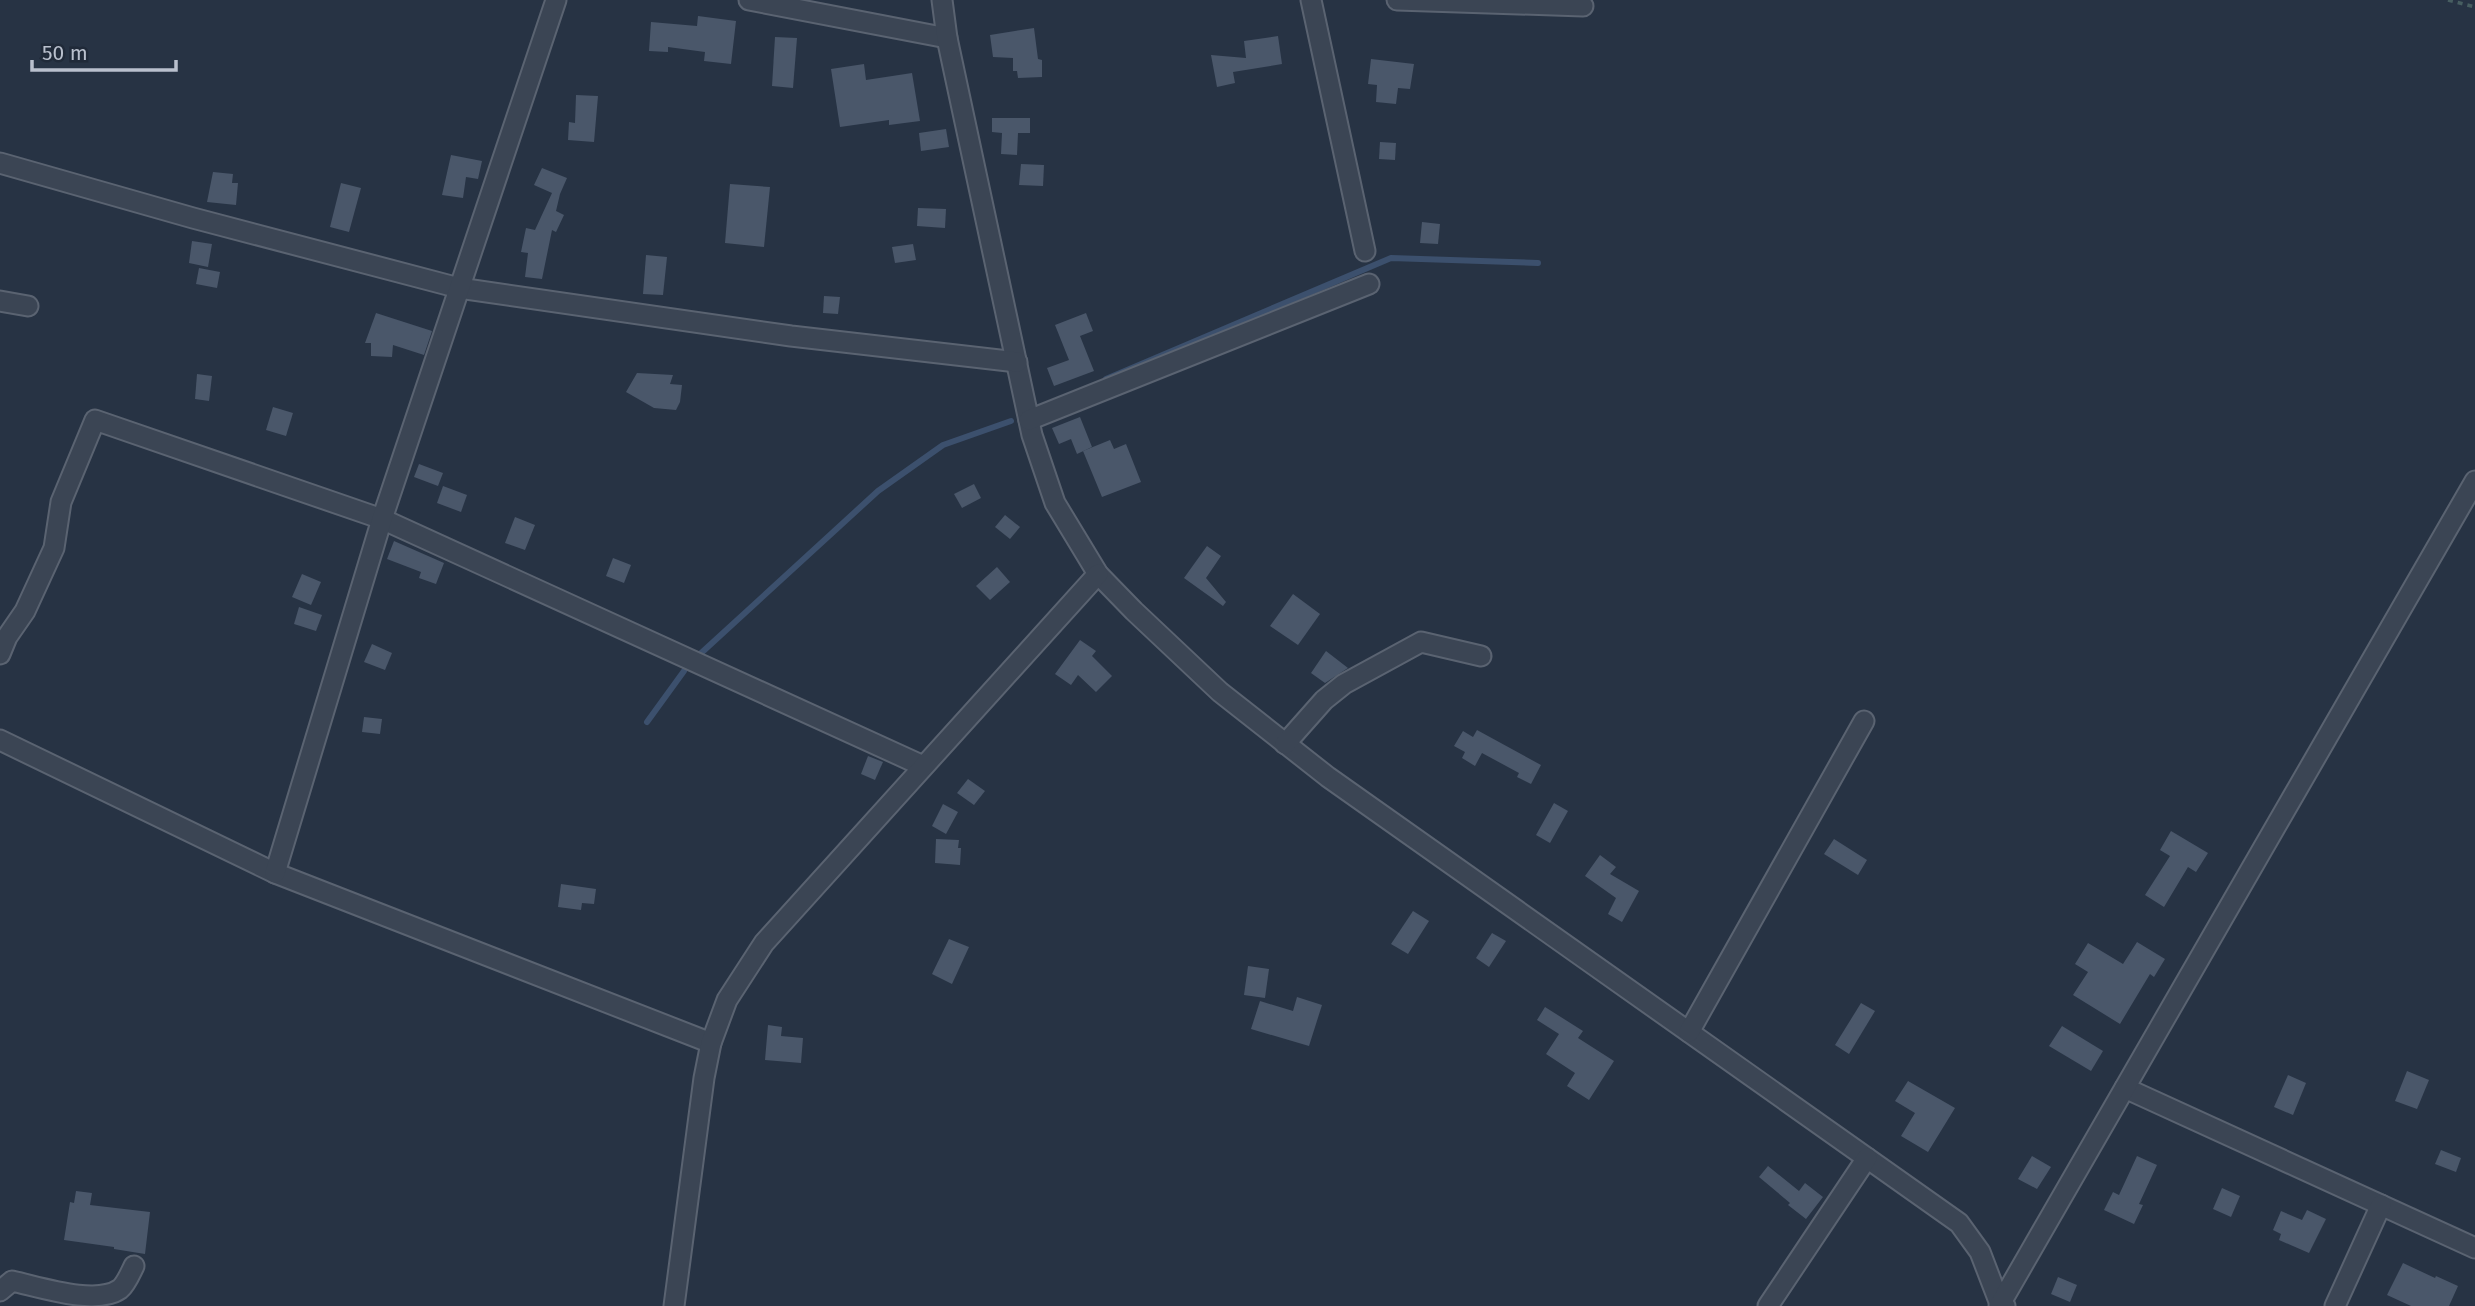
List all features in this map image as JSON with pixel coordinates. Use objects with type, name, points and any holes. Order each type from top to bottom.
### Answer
[{"type":"street","points":[[275,873],[382,519],[556,0]]},
{"type":"street","points":[[749,0],[947,38]]},
{"type":"street","points":[[942,0],[947,38],[1029,420],[1055,503],[1098,574],[1220,692],[1328,778],[1959,1223],[1980,1252],[2002,1305]]},
{"type":"street","points":[[1311,0],[1365,251]]},
{"type":"street","points":[[1396,0],[1583,6]]},
{"type":"street","points":[[0,163],[192,218],[459,288],[791,336],[1017,362]]},
{"type":"street","points":[[1029,420],[1369,284]]},
{"type":"street","points":[[0,301],[28,306]]},
{"type":"street","points":[[0,654],[54,548],[61,502],[96,421],[382,519],[923,766]]},
{"type":"street","points":[[2002,1305],[2475,481]]},
{"type":"street","points":[[674,1306],[704,1078],[711,1042],[727,1000],[764,943],[1098,574]]},
{"type":"street","points":[[1285,744],[1324,700],[1344,684],[1421,642],[1481,656]]},
{"type":"street","points":[[1689,1032],[1864,721]]},
{"type":"street","points":[[0,740],[275,873],[711,1042]]},
{"type":"street","points":[[2125,1088],[2475,1248]]},
{"type":"street","points":[[1768,1306],[1867,1158]]},
{"type":"street","points":[[2335,1306],[2381,1205]]},
{"type":"street","points":[[0,1291],[12,1281],[91,1298],[108,1296],[122,1288],[134,1266]]},
{"type":"path","points":[[2448,0],[2475,7]]},
{"type":"building","points":[[698,16],[736,21],[731,64],[704,61],[705,52],[668,47],[668,52],[649,51],[651,22],[697,26]]},
{"type":"building","points":[[1034,28],[1038,59],[1042,60],[1042,77],[1018,78],[1017,71],[1013,71],[1013,58],[993,57],[990,35]]},
{"type":"building","points":[[1278,36],[1282,64],[1233,72],[1235,83],[1217,87],[1211,55],[1246,58],[1244,41]]},
{"type":"building","points":[[775,37],[797,38],[793,88],[772,86]]},
{"type":"building","points":[[1371,59],[1414,64],[1410,89],[1398,88],[1396,104],[1376,102],[1377,85],[1368,84]]},
{"type":"building","points":[[864,64],[866,80],[912,73],[920,121],[889,125],[889,120],[840,127],[831,69]]},
{"type":"building","points":[[576,95],[598,96],[594,142],[568,140],[569,122],[575,123]]},
{"type":"building","points":[[992,118],[1030,118],[1030,133],[1018,133],[1017,155],[1001,154],[1002,133],[992,132]]},
{"type":"building","points":[[946,129],[949,147],[921,151],[919,133]]},
{"type":"building","points":[[1380,142],[1396,143],[1395,160],[1379,159]]},
{"type":"building","points":[[451,155],[482,161],[478,179],[466,177],[463,198],[442,195]]},
{"type":"building","points":[[1021,164],[1044,165],[1043,186],[1019,185]]},
{"type":"building","points":[[542,168],[567,178],[556,211],[564,215],[556,232],[552,230],[542,279],[525,277],[528,253],[521,252],[526,228],[535,230],[552,193],[534,185]]},
{"type":"building","points":[[213,172],[233,174],[232,183],[238,183],[236,205],[207,202]]},
{"type":"building","points":[[341,183],[361,188],[349,232],[330,227]]},
{"type":"building","points":[[730,184],[770,187],[764,247],[725,243]]},
{"type":"building","points":[[918,208],[946,209],[945,228],[917,226]]},
{"type":"building","points":[[1422,222],[1440,224],[1438,244],[1420,243]]},
{"type":"building","points":[[192,241],[212,244],[208,267],[189,263]]},
{"type":"building","points":[[913,244],[916,260],[895,263],[892,247]]},
{"type":"building","points":[[646,255],[667,257],[663,295],[643,294]]},
{"type":"building","points":[[199,268],[220,272],[217,288],[196,284]]},
{"type":"building","points":[[824,296],[840,297],[838,314],[823,313]]},
{"type":"building","points":[[376,313],[432,331],[424,355],[393,345],[392,357],[371,356],[371,343],[365,343]]},
{"type":"building","points":[[1086,313],[1093,331],[1080,336],[1094,371],[1054,386],[1047,368],[1069,360],[1055,325]]},
{"type":"building","points":[[637,373],[673,375],[670,384],[682,385],[676,410],[654,408],[626,392]]},
{"type":"building","points":[[197,374],[212,376],[209,401],[195,399]]},
{"type":"building","points":[[273,407],[293,413],[286,436],[266,430]]},
{"type":"building","points":[[1080,417],[1092,447],[1077,454],[1071,439],[1059,444],[1052,428]]},
{"type":"building","points":[[1110,440],[1114,449],[1126,444],[1141,482],[1102,497],[1083,451]]},
{"type":"building","points":[[419,464],[443,473],[438,486],[414,477]]},
{"type":"building","points":[[974,484],[981,498],[962,508],[954,494]]},
{"type":"building","points":[[443,486],[467,495],[461,512],[437,503]]},
{"type":"building","points":[[1005,515],[1020,527],[1010,539],[995,527]]},
{"type":"building","points":[[515,517],[535,525],[525,550],[505,543]]},
{"type":"building","points":[[394,541],[444,563],[436,584],[419,578],[421,572],[387,559]]},
{"type":"building","points":[[1207,546],[1221,556],[1206,578],[1226,602],[1223,606],[1184,578]]},
{"type":"building","points":[[613,558],[631,565],[624,583],[606,576]]},
{"type":"building","points":[[997,567],[1010,582],[990,600],[976,586]]},
{"type":"building","points":[[302,574],[321,582],[311,605],[292,597]]},
{"type":"building","points":[[1293,594],[1320,614],[1298,645],[1270,626]]},
{"type":"building","points":[[299,607],[322,615],[316,631],[294,624]]},
{"type":"building","points":[[1080,640],[1096,651],[1092,656],[1112,676],[1096,692],[1078,675],[1071,685],[1055,674]]},
{"type":"building","points":[[372,644],[392,653],[385,670],[364,662]]},
{"type":"building","points":[[1326,651],[1348,668],[1325,683],[1311,673]]},
{"type":"building","points":[[364,717],[382,719],[380,734],[362,732]]},
{"type":"building","points":[[1477,730],[1541,765],[1531,784],[1517,777],[1519,773],[1482,753],[1475,766],[1462,758],[1465,752],[1454,746],[1463,731],[1473,737]]},
{"type":"building","points":[[868,756],[883,762],[875,780],[861,774]]},
{"type":"building","points":[[968,779],[985,791],[974,805],[957,793]]},
{"type":"building","points":[[1554,803],[1568,811],[1550,843],[1536,835]]},
{"type":"building","points":[[943,804],[958,812],[946,834],[932,826]]},
{"type":"building","points":[[2171,831],[2208,853],[2196,872],[2188,867],[2164,907],[2145,895],[2170,856],[2160,850]]},
{"type":"building","points":[[936,839],[959,840],[960,865],[935,863]]},
{"type":"building","points":[[1834,839],[1867,860],[1858,875],[1824,854]]},
{"type":"building","points":[[1600,855],[1616,867],[1610,874],[1639,891],[1622,922],[1608,914],[1616,898],[1585,876]]},
{"type":"building","points":[[561,884],[596,889],[594,904],[582,903],[581,910],[558,907]]},
{"type":"building","points":[[1413,911],[1429,921],[1408,954],[1391,944]]},
{"type":"building","points":[[1492,933],[1506,941],[1489,967],[1476,958]]},
{"type":"building","points":[[949,939],[969,947],[952,984],[932,974]]},
{"type":"building","points":[[2137,942],[2165,959],[2154,977],[2150,974],[2120,1024],[2073,995],[2088,972],[2075,964],[2088,943],[2123,964]]},
{"type":"building","points":[[1248,966],[1269,969],[1265,998],[1244,995]]},
{"type":"building","points":[[1297,997],[1322,1005],[1309,1046],[1251,1029],[1260,1001],[1293,1011]]},
{"type":"building","points":[[1861,1003],[1875,1011],[1849,1054],[1835,1045]]},
{"type":"building","points":[[1545,1007],[1583,1031],[1578,1038],[1614,1061],[1589,1100],[1567,1086],[1575,1073],[1546,1054],[1559,1034],[1537,1020]]},
{"type":"building","points":[[768,1025],[782,1027],[781,1036],[803,1038],[801,1063],[765,1060]]},
{"type":"building","points":[[2062,1026],[2103,1051],[2091,1071],[2049,1046]]},
{"type":"building","points":[[2407,1071],[2429,1080],[2417,1109],[2395,1101]]},
{"type":"building","points":[[2288,1075],[2306,1083],[2293,1115],[2274,1107]]},
{"type":"building","points":[[1908,1081],[1955,1108],[1928,1152],[1901,1136],[1915,1113],[1895,1101]]},
{"type":"building","points":[[2441,1150],[2461,1158],[2456,1172],[2435,1164]]},
{"type":"building","points":[[2032,1156],[2051,1167],[2037,1189],[2018,1179]]},
{"type":"building","points":[[2137,1156],[2157,1165],[2139,1204],[2143,1205],[2134,1224],[2104,1210],[2113,1192],[2119,1195]]},
{"type":"building","points":[[1768,1166],[1799,1191],[1805,1183],[1823,1197],[1806,1219],[1759,1177]]},
{"type":"building","points":[[2222,1188],[2240,1196],[2231,1217],[2213,1209]]},
{"type":"building","points":[[76,1191],[92,1193],[90,1205],[150,1212],[145,1254],[64,1240],[70,1202],[74,1203]]},
{"type":"building","points":[[2307,1210],[2326,1219],[2309,1253],[2279,1240],[2281,1234],[2273,1230],[2281,1211],[2302,1220]]},
{"type":"building","points":[[2403,1263],[2458,1286],[2449,1306],[2411,1306],[2387,1295]]},
{"type":"building","points":[[2058,1277],[2077,1285],[2070,1302],[2051,1294]]},
{"type":"waterway","points":[[1106,379],[1391,258],[1538,263]]},
{"type":"waterway","points":[[699,655],[878,491],[943,445],[1011,421]]},
{"type":"waterway","points":[[647,722],[684,671]]}]
